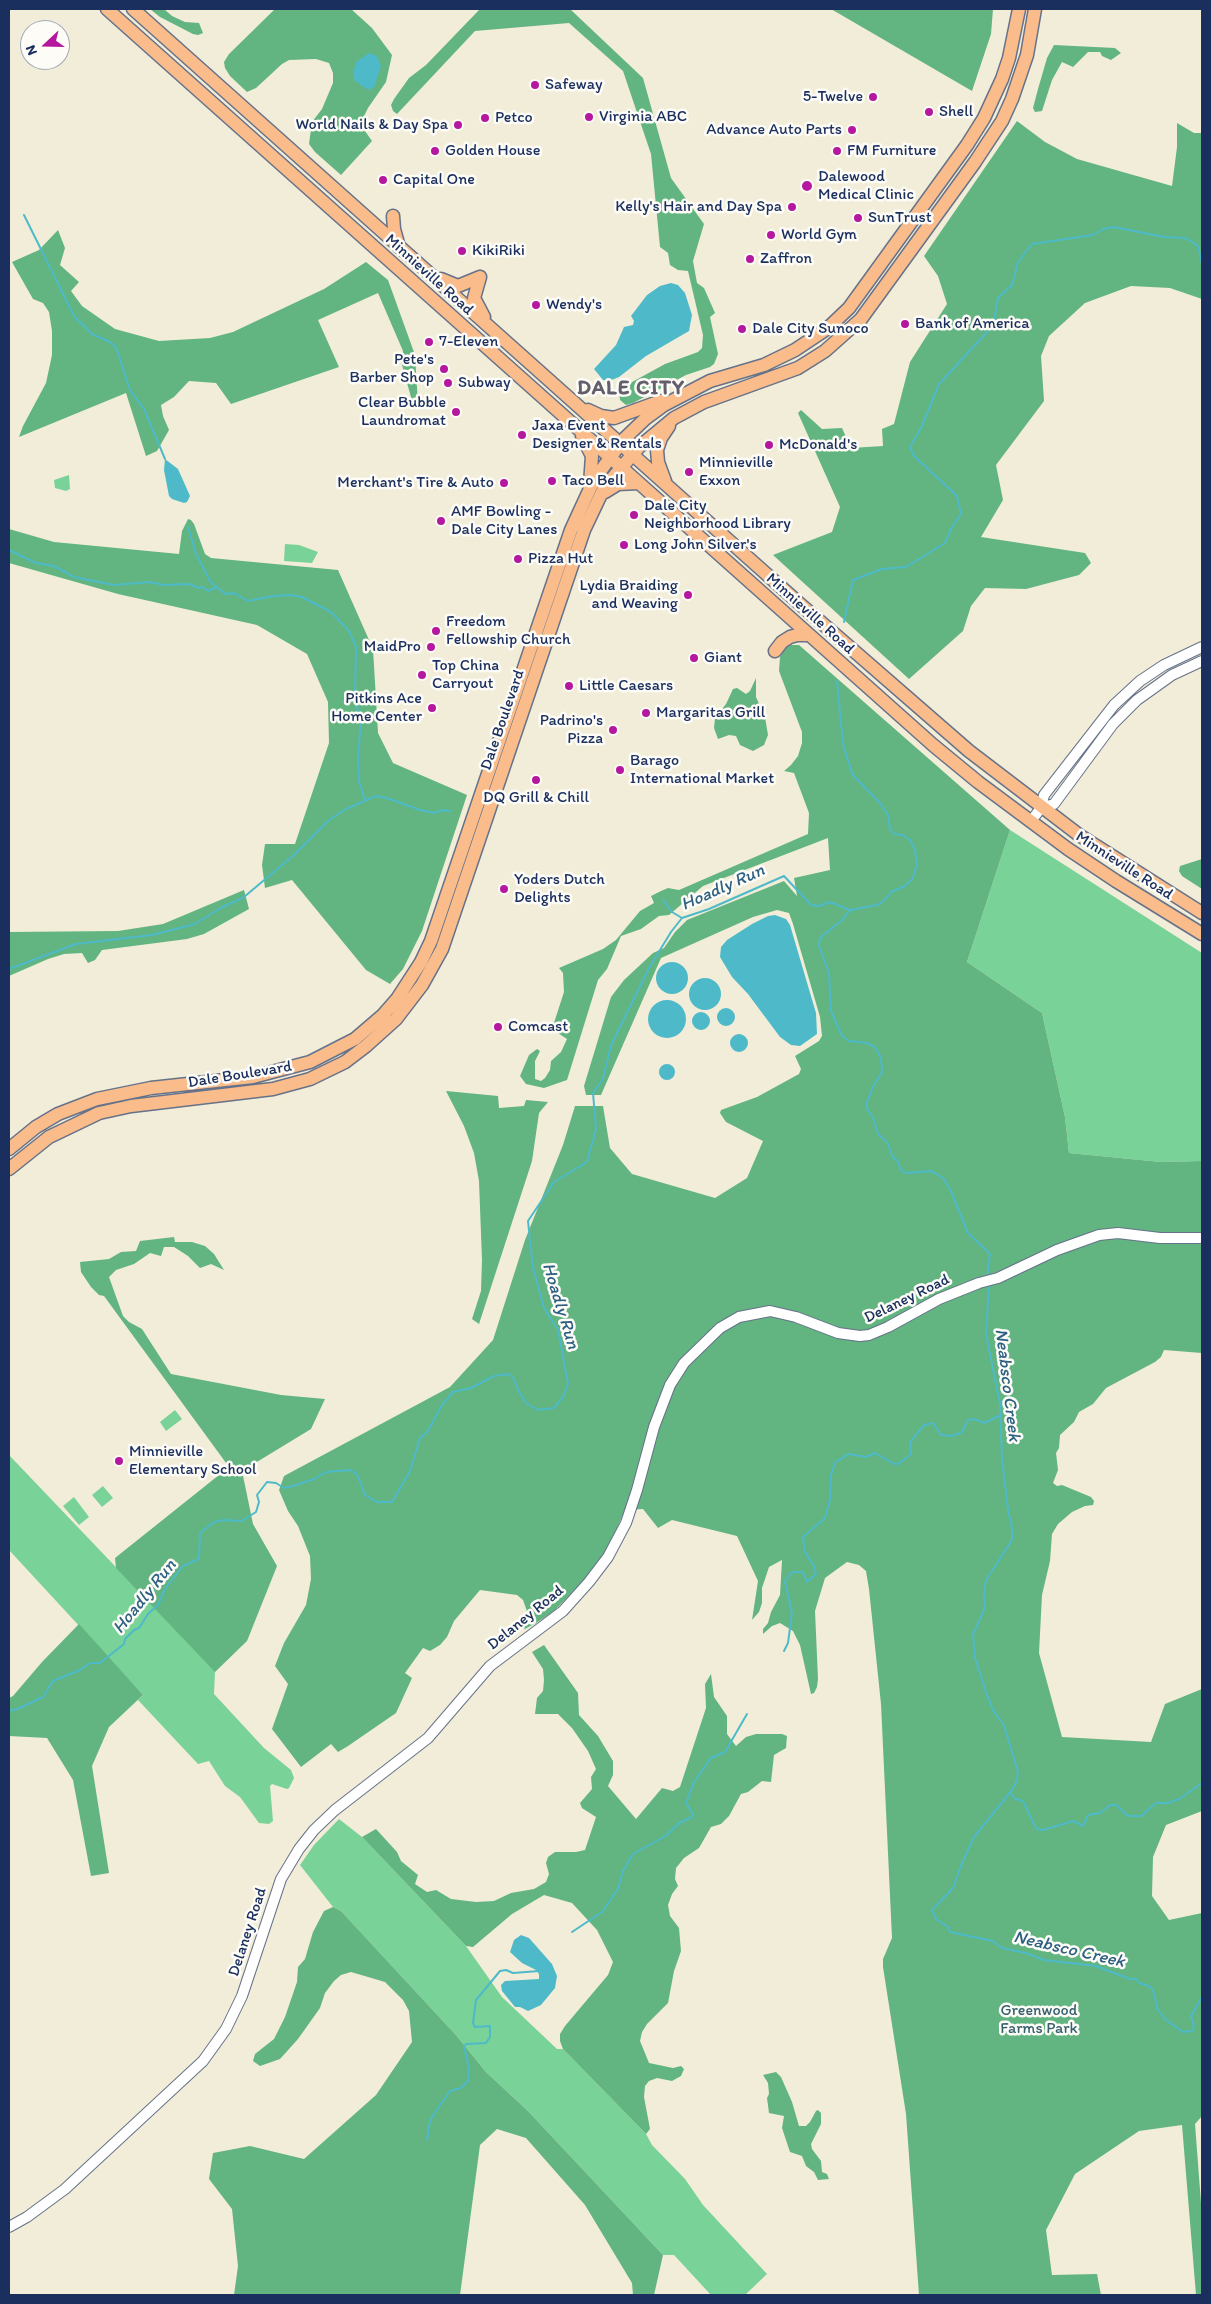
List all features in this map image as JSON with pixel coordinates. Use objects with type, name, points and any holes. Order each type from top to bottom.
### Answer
[{"type":"main road","name":"Minnieville Road","points":[[107,9],[933,745],[1031,821],[1116,881],[1202,934]]},
{"type":"main road","name":"Minnieville Road","points":[[133,9],[908,699],[1041,808],[1115,859],[1202,913]]},
{"type":"main road","name":"Dale Boulevard","points":[[9,1149],[36,1127],[58,1114],[97,1099],[151,1088],[253,1077],[310,1062],[355,1039],[397,999],[412,978],[431,941],[571,530],[590,487],[620,444],[645,419],[678,397],[710,381],[764,365],[786,355],[828,328],[849,308],[970,141],[984,118],[1009,58],[1018,9]]},
{"type":"main road","name":"Dale Boulevard","points":[[9,1169],[48,1137],[99,1113],[130,1106],[273,1089],[310,1079],[345,1062],[396,1019],[422,986],[442,949],[584,530],[598,500],[620,466],[659,428],[704,402],[798,368],[825,351],[861,319],[975,162],[1002,121],[1027,55],[1035,9]]},
{"type":"main road","points":[[393,216],[394,229],[400,247]]},
{"type":"main road","points":[[430,274],[458,286],[480,277],[475,300],[492,329]]},
{"type":"main road","points":[[576,405],[601,416],[614,418],[678,397]]},
{"type":"main road","points":[[666,484],[658,462],[657,450],[661,438],[674,418]]},
{"type":"main road","points":[[580,432],[592,456],[590,487]]},
{"type":"main road","points":[[598,500],[615,485],[630,482],[639,483]]},
{"type":"main road","points":[[775,651],[789,637],[809,635]]},
{"type":"street","points":[[1031,821],[1041,808],[1044,795],[1114,705],[1140,681],[1164,665],[1202,647]]},
{"type":"street","points":[[1041,808],[1054,804],[1113,724],[1137,700],[1172,675],[1202,661]]},
{"type":"street","name":"Delaney Road","points":[[9,2227],[48,2203],[65,2189],[203,2062],[226,2029],[242,1996],[273,1898],[281,1879],[299,1849],[314,1830],[335,1810],[428,1738],[490,1666],[563,1610],[589,1582],[608,1557],[626,1523],[666,1394],[676,1374],[695,1351],[720,1328],[730,1322],[763,1312],[777,1312],[838,1333],[860,1336],[869,1335],[888,1328],[939,1299],[979,1283],[998,1278],[1057,1250],[1099,1235],[1128,1233],[1160,1238],[1202,1238]]},
{"type":"green space","points":[[150,9],[164,9],[172,16],[185,22],[199,23],[203,33],[193,34],[160,17]]},
{"type":"green space","points":[[275,9],[351,9],[372,28],[392,55],[386,82],[363,118],[365,131],[372,141],[341,175],[315,152],[309,144],[312,122],[322,109],[333,83],[333,73],[329,63],[316,59],[289,60],[256,88],[247,92],[230,76],[225,68],[224,62],[229,54]]},
{"type":"green space","points":[[480,9],[570,9],[643,78],[671,178],[704,224],[693,261],[697,283],[704,288],[715,313],[710,317],[718,354],[714,364],[710,367],[686,375],[633,403],[626,405],[620,400],[619,391],[623,387],[665,364],[698,352],[702,348],[703,335],[688,271],[678,270],[670,265],[668,253],[660,247],[651,154],[623,71],[569,23],[475,31],[397,114],[393,111],[391,105],[409,78],[426,65]]},
{"type":"green space","points":[[831,9],[993,9],[991,34],[972,91]]},
{"type":"green space","points":[[1054,45],[1115,48],[1121,53],[1111,60],[1102,56],[1100,52],[1088,52],[1073,67],[1062,62],[1052,80],[1042,111],[1035,112],[1033,108],[1038,89],[1047,58]]},
{"type":"green space","points":[[1017,121],[1045,142],[1077,159],[1172,186],[1177,147],[1177,123],[1194,133],[1202,133],[1202,299],[1170,288],[1131,286],[1085,303],[1049,336],[1041,356],[1044,401],[996,465],[1003,500],[981,537],[1085,553],[1091,563],[1079,575],[1026,589],[985,588],[971,606],[963,631],[909,679],[773,555],[832,532],[840,507],[798,413],[801,410],[822,429],[842,428],[851,448],[883,446],[882,429],[894,424],[910,362],[947,304],[938,276],[924,256]]},
{"type":"green space","points":[[58,230],[65,248],[60,265],[79,282],[71,291],[82,306],[115,329],[159,341],[210,338],[233,332],[324,289],[366,262],[388,280],[415,355],[418,404],[414,408],[401,361],[403,351],[378,293],[318,320],[339,367],[231,404],[216,383],[189,381],[174,397],[161,405],[169,430],[157,451],[146,456],[126,393],[19,437],[46,383],[52,355],[52,331],[49,312],[43,303],[33,299],[12,262],[39,250]]},
{"type":"green space","points":[[69,475],[70,489],[66,491],[55,488],[54,480]]},
{"type":"green space","points":[[188,519],[194,524],[205,554],[211,558],[338,570],[373,649],[378,733],[393,763],[467,795],[422,931],[403,969],[390,984],[366,970],[292,880],[265,888],[262,865],[265,844],[295,844],[329,743],[328,702],[307,654],[257,625],[118,594],[9,563],[9,529],[54,542],[179,554],[182,531]]},
{"type":"green space","points":[[285,544],[299,545],[318,552],[312,563],[284,561]]},
{"type":"green space","name":"Greenwood Farms Park","points":[[791,645],[799,645],[1010,830],[967,962],[1042,1013],[1065,1117],[1069,1153],[1161,1162],[1202,1161],[1202,1353],[1164,1350],[1161,1357],[1155,1362],[1106,1388],[1093,1404],[1079,1412],[1074,1422],[1060,1435],[1059,1448],[1056,1453],[1058,1470],[1053,1483],[1091,1497],[1094,1501],[1093,1505],[1085,1506],[1072,1512],[1058,1524],[1052,1534],[1050,1561],[1042,1595],[1039,1653],[1062,1737],[1151,1742],[1165,1704],[1202,1689],[1202,1811],[1166,1825],[1153,1857],[1152,1896],[1169,1920],[1202,1913],[1202,2116],[1195,2124],[1202,2216],[1202,2295],[1196,2295],[1182,2125],[1139,2131],[1075,2174],[1046,2230],[1052,2275],[1097,2274],[1101,2295],[919,2295],[906,2114],[883,1967],[883,1959],[892,1938],[881,1704],[869,1589],[866,1571],[859,1565],[847,1562],[825,1578],[815,1611],[818,1679],[817,1687],[814,1693],[811,1694],[800,1645],[793,1631],[780,1623],[772,1626],[763,1634],[763,1629],[768,1623],[771,1612],[780,1595],[782,1560],[769,1567],[762,1588],[762,1603],[759,1612],[752,1620],[758,1581],[737,1536],[672,1520],[658,1528],[643,1509],[625,1510],[609,1546],[587,1577],[554,1611],[536,1623],[525,1629],[523,1628],[529,1617],[523,1600],[517,1595],[480,1590],[454,1621],[447,1637],[440,1645],[430,1651],[423,1648],[405,1673],[412,1678],[396,1713],[348,1746],[338,1752],[331,1744],[301,1767],[272,1729],[288,1684],[275,1666],[284,1643],[306,1605],[311,1579],[310,1556],[298,1526],[288,1511],[279,1490],[284,1476],[450,1387],[493,1340],[525,1240],[563,1145],[575,1106],[603,1106],[610,1148],[632,1174],[715,1198],[747,1178],[763,1141],[726,1122],[720,1113],[721,1110],[757,1097],[799,1074],[801,1069],[795,1056],[819,1041],[822,1036],[820,1017],[793,924],[789,913],[777,910],[753,917],[661,958],[601,1095],[586,1095],[584,1086],[611,997],[624,980],[653,953],[664,948],[675,932],[687,920],[784,881],[797,896],[794,878],[830,870],[828,838],[703,886],[669,915],[659,916],[641,929],[621,936],[607,969],[598,980],[567,1080],[544,1088],[526,1084],[520,1076],[529,1055],[537,1049],[540,1051],[535,1061],[535,1079],[541,1081],[545,1078],[550,1070],[551,1061],[561,1052],[567,1039],[552,1029],[564,992],[563,973],[559,968],[603,949],[616,940],[640,911],[654,903],[651,896],[668,888],[679,890],[808,834],[809,813],[794,773],[784,771],[798,756],[802,743],[802,732],[779,671],[780,657],[785,648]]},
{"type":"green space","points":[[756,678],[756,697],[765,717],[768,735],[764,745],[753,751],[740,745],[736,736],[729,735],[718,739],[714,728],[715,718],[726,704],[733,689],[737,688],[746,694],[750,691]]},
{"type":"green space","points":[[1010,830],[1202,953],[1202,1161],[1161,1162],[1069,1153],[1065,1117],[1042,1013],[967,962]]},
{"type":"green space","points":[[1202,859],[1202,889],[1182,876],[1179,871],[1180,866]]},
{"type":"green space","points":[[244,890],[249,909],[204,934],[187,939],[102,950],[95,960],[88,963],[82,953],[64,954],[9,976],[9,932],[118,931],[163,924]]},
{"type":"green space","points":[[446,1091],[498,1096],[499,1108],[524,1106],[526,1100],[548,1102],[539,1113],[532,1161],[479,1324],[472,1319],[481,1291],[482,1260],[479,1181],[474,1153],[464,1126]]},
{"type":"green space","points":[[174,1237],[175,1242],[192,1242],[205,1246],[214,1254],[224,1270],[211,1264],[200,1268],[188,1256],[174,1247],[164,1247],[161,1256],[150,1253],[134,1264],[116,1270],[109,1277],[123,1316],[129,1322],[142,1329],[171,1374],[281,1395],[325,1399],[311,1429],[242,1471],[253,1524],[277,1566],[247,1641],[215,1672],[116,1568],[115,1558],[229,1467],[104,1296],[99,1295],[91,1287],[81,1272],[80,1262],[109,1259],[121,1252],[136,1251],[140,1241]]},
{"type":"green space","points":[[175,1410],[182,1419],[166,1431],[160,1422]]},
{"type":"green space","points":[[9,1455],[215,1671],[214,1694],[264,1748],[291,1770],[294,1778],[289,1788],[272,1784],[270,1786],[273,1821],[269,1824],[259,1823],[240,1797],[225,1786],[209,1761],[198,1764],[138,1700],[143,1695],[9,1550]]},
{"type":"green space","points":[[103,1486],[113,1498],[102,1507],[92,1495]]},
{"type":"green space","points":[[74,1497],[89,1517],[79,1525],[63,1506]]},
{"type":"green space","points":[[79,1624],[143,1695],[109,1727],[92,1766],[109,1873],[91,1876],[73,1780],[47,1738],[9,1736],[9,1698],[13,1696],[42,1662]]},
{"type":"green space","points":[[544,1645],[578,1693],[579,1715],[598,1736],[613,1761],[613,1775],[608,1786],[636,1819],[662,1788],[673,1791],[680,1787],[706,1708],[705,1684],[711,1674],[714,1697],[727,1716],[727,1734],[736,1746],[746,1737],[756,1734],[782,1734],[787,1736],[786,1748],[774,1755],[771,1782],[762,1781],[748,1792],[741,1794],[729,1816],[721,1824],[711,1827],[699,1848],[684,1858],[676,1868],[675,1879],[678,1886],[672,1894],[668,1905],[670,1916],[679,1928],[681,1951],[674,1971],[668,2003],[647,2024],[642,2032],[640,2041],[649,2063],[673,2068],[681,2066],[684,2069],[681,2076],[672,2081],[657,2078],[649,2081],[645,2086],[644,2097],[650,2129],[646,2134],[563,2049],[560,2041],[560,2034],[565,2026],[608,1975],[613,1962],[597,1930],[572,1903],[544,1895],[512,1914],[473,1947],[466,1946],[362,1837],[376,1829],[397,1852],[401,1861],[418,1875],[415,1884],[427,1892],[436,1890],[451,1899],[476,1902],[494,1901],[511,1893],[534,1889],[546,1882],[549,1874],[546,1863],[548,1857],[555,1852],[585,1850],[596,1817],[582,1808],[580,1803],[592,1789],[591,1777],[596,1769],[588,1751],[572,1728],[558,1714],[535,1714],[537,1698],[543,1691],[544,1680],[543,1669],[532,1652]]},
{"type":"green space","points":[[339,1819],[362,1837],[466,1946],[502,1997],[557,2049],[563,2049],[646,2134],[652,2145],[685,2179],[703,2205],[767,2274],[745,2295],[711,2295],[674,2255],[663,2255],[528,2111],[486,2072],[455,2034],[341,1911],[333,1907],[300,1865],[314,1845]]},
{"type":"green space","points":[[333,1907],[341,1911],[455,2034],[486,2072],[528,2111],[663,2255],[654,2295],[633,2295],[632,2283],[585,2205],[526,2138],[497,2129],[480,2145],[460,2295],[234,2295],[238,2266],[232,2209],[209,2179],[213,2153],[250,2146],[304,2159],[376,2095],[412,2042],[409,2011],[403,2000],[385,1982],[351,1972],[341,1975],[334,1981],[325,1993],[320,2008],[298,2039],[280,2059],[260,2066],[253,2061],[255,2054],[274,2039],[285,2017],[297,1982],[298,1967],[305,1959],[313,1932],[324,1911]]},
{"type":"green space","points":[[776,2072],[781,2077],[792,2102],[799,2126],[806,2126],[816,2111],[818,2110],[821,2113],[821,2124],[811,2144],[812,2149],[821,2161],[822,2172],[827,2174],[829,2179],[818,2180],[814,2172],[806,2166],[802,2156],[790,2152],[782,2128],[784,2116],[769,2113],[768,2083],[763,2075]]},
{"type":"water","points":[[369,53],[377,56],[381,66],[374,87],[368,90],[355,81],[353,73],[356,62]]},
{"type":"water","points":[[671,283],[678,285],[685,293],[692,315],[689,331],[646,356],[619,377],[609,381],[603,380],[594,369],[616,345],[624,327],[633,325],[634,321],[631,316],[647,295],[660,286]]},
{"type":"water","points":[[165,459],[178,469],[190,496],[187,502],[184,503],[172,499],[169,496],[164,470]]},
{"type":"water","points":[[775,915],[786,919],[790,925],[816,1013],[817,1034],[800,1046],[791,1045],[780,1037],[748,994],[732,977],[720,957],[721,947],[727,940],[752,924],[768,916]]},
{"type":"water","points":[[672,962],[683,967],[688,978],[683,989],[672,994],[661,989],[656,978],[661,967]]},
{"type":"water","points":[[705,978],[711,979],[716,983],[720,988],[720,1000],[716,1005],[711,1009],[705,1010],[699,1009],[694,1005],[690,1000],[689,994],[690,988],[694,983],[699,979]]},
{"type":"water","points":[[667,1000],[681,1005],[686,1019],[681,1033],[667,1038],[653,1033],[648,1019],[653,1005]]},
{"type":"water","points":[[726,1008],[732,1011],[735,1017],[732,1023],[726,1026],[720,1023],[717,1017],[720,1011]]},
{"type":"water","points":[[701,1012],[707,1015],[710,1021],[707,1027],[701,1030],[695,1027],[692,1021],[695,1015]]},
{"type":"water","points":[[739,1034],[745,1037],[748,1043],[745,1049],[739,1052],[733,1049],[730,1043],[733,1037]]},
{"type":"water","points":[[667,1064],[673,1066],[675,1072],[673,1078],[667,1080],[661,1078],[659,1072],[661,1066]]},
{"type":"water","points":[[521,1935],[529,1938],[552,1964],[557,1976],[555,1988],[541,2005],[528,2011],[515,2007],[502,1991],[501,1985],[505,1981],[539,1979],[539,1974],[536,1970],[522,1963],[510,1952],[514,1940]]},
{"type":"waterway","points":[[24,215],[74,316],[92,334],[110,342],[116,347],[130,390],[144,409],[165,459]]},
{"type":"waterway","name":"Neabsco Creek","points":[[844,622],[853,580],[882,569],[906,567],[945,543],[952,527],[961,514],[957,496],[914,456],[910,447],[922,426],[939,384],[988,331],[994,321],[998,298],[1012,285],[1018,262],[1032,244],[1093,235],[1103,229],[1114,227],[1164,237],[1186,238],[1198,246],[1202,264]]},
{"type":"waterway","points":[[188,527],[196,554],[210,581],[216,587]]},
{"type":"waterway","points":[[9,550],[36,563],[54,566],[74,577],[114,585],[150,582],[163,585],[189,584],[199,588],[203,587],[208,591],[217,587],[225,594],[234,593],[248,601],[291,595],[302,597],[331,612],[349,631],[356,647],[355,694],[356,706],[361,717],[358,759],[359,781],[365,801]]},
{"type":"waterway","name":"Neabsco Creek","points":[[837,681],[843,744],[852,774],[880,803],[888,815],[890,829],[894,834],[903,835],[910,840],[915,850],[917,864],[913,878],[905,886],[891,892],[885,900],[877,905],[850,910],[842,920],[820,938],[819,946],[829,973],[831,1011],[842,1036],[849,1041],[867,1043],[875,1047],[881,1058],[882,1072],[867,1102],[867,1109],[873,1117],[878,1134],[887,1142],[893,1158],[897,1160],[901,1170],[906,1173],[931,1171],[943,1178],[950,1189],[968,1233],[990,1254],[987,1278]]},
{"type":"waterway","points":[[9,969],[76,944],[152,935],[195,924],[219,909],[244,897],[294,855],[329,820],[346,809],[376,796],[420,810],[435,813],[442,810],[450,811]]},
{"type":"waterway","name":"Hoadly Run","points":[[9,1711],[43,1697],[53,1681],[80,1670],[90,1663],[100,1663],[124,1644],[125,1639],[134,1630],[139,1628],[148,1614],[158,1605],[165,1589],[183,1566],[199,1559],[200,1533],[214,1522],[223,1520],[241,1521],[256,1512],[259,1502],[257,1495],[267,1482],[276,1483],[284,1488],[314,1479],[326,1472],[350,1470],[357,1474],[365,1495],[377,1502],[392,1502],[410,1471],[420,1438],[428,1431],[442,1405],[453,1392],[471,1388],[494,1376],[508,1374],[513,1377],[526,1403],[538,1410],[554,1408],[563,1397],[568,1384],[558,1330],[544,1308],[533,1268],[528,1221],[554,1182],[587,1162],[596,1129],[593,1093],[603,1079],[611,1045],[649,968],[682,918],[709,909],[784,876],[811,905],[819,906],[830,902],[850,910]]},
{"type":"waterway","points":[[663,900],[672,912],[682,918]]},
{"type":"waterway","name":"Neabsco Creek","points":[[989,1285],[986,1334],[1000,1404],[1002,1459],[1012,1540],[986,1580],[984,1592],[985,1607],[973,1635],[975,1658],[987,1695],[994,1712],[1004,1725],[1018,1772],[1017,1780],[1012,1790],[974,1837],[953,1888],[932,1910],[936,1919],[948,1927],[950,1932],[993,1941],[1002,1948],[1026,1953],[1044,1960],[1096,1966],[1130,1979],[1136,1979],[1139,1983],[1149,1986],[1153,1990],[1158,2010],[1166,2020],[1183,2032],[1192,2031],[1194,2026],[1191,2016],[1202,1997]]},
{"type":"waterway","points":[[784,1651],[788,1643],[792,1613],[785,1581],[791,1573],[803,1572],[807,1582],[816,1574],[814,1566],[805,1552],[803,1537],[825,1518],[830,1500],[831,1475],[835,1462],[849,1454],[866,1457],[875,1453],[894,1464],[898,1464],[911,1454],[910,1442],[924,1425],[933,1423],[941,1435],[952,1436],[962,1432],[968,1420],[973,1419],[985,1423],[1000,1415]]},
{"type":"waterway","points":[[572,1932],[602,1912],[618,1889],[623,1871],[633,1854],[667,1835],[679,1823],[692,1817],[693,1814],[686,1803],[694,1782],[711,1758],[725,1752],[747,1714]]},
{"type":"waterway","points":[[1010,1792],[1015,1799],[1023,1801],[1037,1829],[1043,1830],[1073,1821],[1083,1826],[1088,1815],[1100,1813],[1110,1805],[1116,1805],[1128,1816],[1141,1816],[1156,1803],[1168,1803],[1179,1799],[1202,1783]]},
{"type":"waterway","points":[[427,2140],[430,2121],[434,2114],[450,2091],[461,2088],[468,2081],[469,2068],[464,2047],[466,2044],[486,2043],[490,2037],[490,2026],[475,2027],[473,2023],[476,2000],[500,1971],[506,1970],[513,1973],[539,1971]]},
{"type":"place","name":"Safeway","points":[[535,85]]},
{"type":"place","name":"5-Twelve","points":[[873,97]]},
{"type":"place","name":"Shell","points":[[929,112]]},
{"type":"place","name":"Virginia ABC","points":[[589,117]]},
{"type":"place","name":"Petco","points":[[485,118]]},
{"type":"place","name":"World Nails & Day Spa","points":[[458,125]]},
{"type":"place","name":"Advance Auto Parts","points":[[852,130]]},
{"type":"place","name":"Golden House","points":[[435,151]]},
{"type":"place","name":"FM Furniture","points":[[837,151]]},
{"type":"place","name":"Capital One","points":[[383,180]]},
{"type":"place","name":"Dalewood Medical Clinic","points":[[807,186]]},
{"type":"place","name":"Kelly's Hair and Day Spa","points":[[792,207]]},
{"type":"place","name":"SunTrust","points":[[858,218]]},
{"type":"place","name":"World Gym","points":[[771,235]]},
{"type":"place","name":"KikiRiki","points":[[462,251]]},
{"type":"place","name":"Zaffron","points":[[750,259]]},
{"type":"place","name":"Wendy's","points":[[536,305]]},
{"type":"place","name":"Bank of America","points":[[905,324]]},
{"type":"place","name":"Dale City Sunoco","points":[[742,329]]},
{"type":"place","name":"7-Eleven","points":[[429,342]]},
{"type":"place","name":"Pete's Barber Shop","points":[[444,369]]},
{"type":"place","name":"Subway","points":[[448,383]]},
{"type":"place","name":"Clear Bubble Laundromat","points":[[456,412]]},
{"type":"place","name":"Jaxa Event Designer & Rentals","points":[[522,435]]},
{"type":"place","name":"McDonald's","points":[[769,445]]},
{"type":"place","name":"Minnieville Exxon","points":[[689,472]]},
{"type":"place","name":"Taco Bell","points":[[552,481]]},
{"type":"place","name":"Merchant's Tire & Auto","points":[[504,483]]},
{"type":"place","name":"Dale City Neighborhood Library","points":[[634,515]]},
{"type":"place","name":"AMF Bowling - Dale City Lanes","points":[[441,521]]},
{"type":"place","name":"Long John Silver's","points":[[624,545]]},
{"type":"place","name":"Pizza Hut","points":[[518,559]]},
{"type":"place","name":"Lydia Braiding and Weaving","points":[[688,595]]},
{"type":"place","name":"Freedom Fellowship Church","points":[[436,631]]},
{"type":"place","name":"MaidPro","points":[[431,647]]},
{"type":"place","name":"Giant","points":[[694,658]]},
{"type":"place","name":"Top China Carryout","points":[[422,675]]},
{"type":"place","name":"Little Caesars","points":[[569,686]]},
{"type":"place","name":"Pitkins Ace Home Center","points":[[432,708]]},
{"type":"place","name":"Margaritas Grill","points":[[646,713]]},
{"type":"place","name":"Padrino's Pizza","points":[[613,730]]},
{"type":"place","name":"Barago International Market","points":[[620,770]]},
{"type":"place","name":"DQ Grill & Chill","points":[[536,780]]},
{"type":"place","name":"Yoders Dutch Delights","points":[[504,889]]},
{"type":"place","name":"Comcast","points":[[498,1027]]},
{"type":"place","name":"Minnieville Elementary School","points":[[119,1461]]},
{"type":"district","name":"DALE CITY","points":[[631,389]]}]
